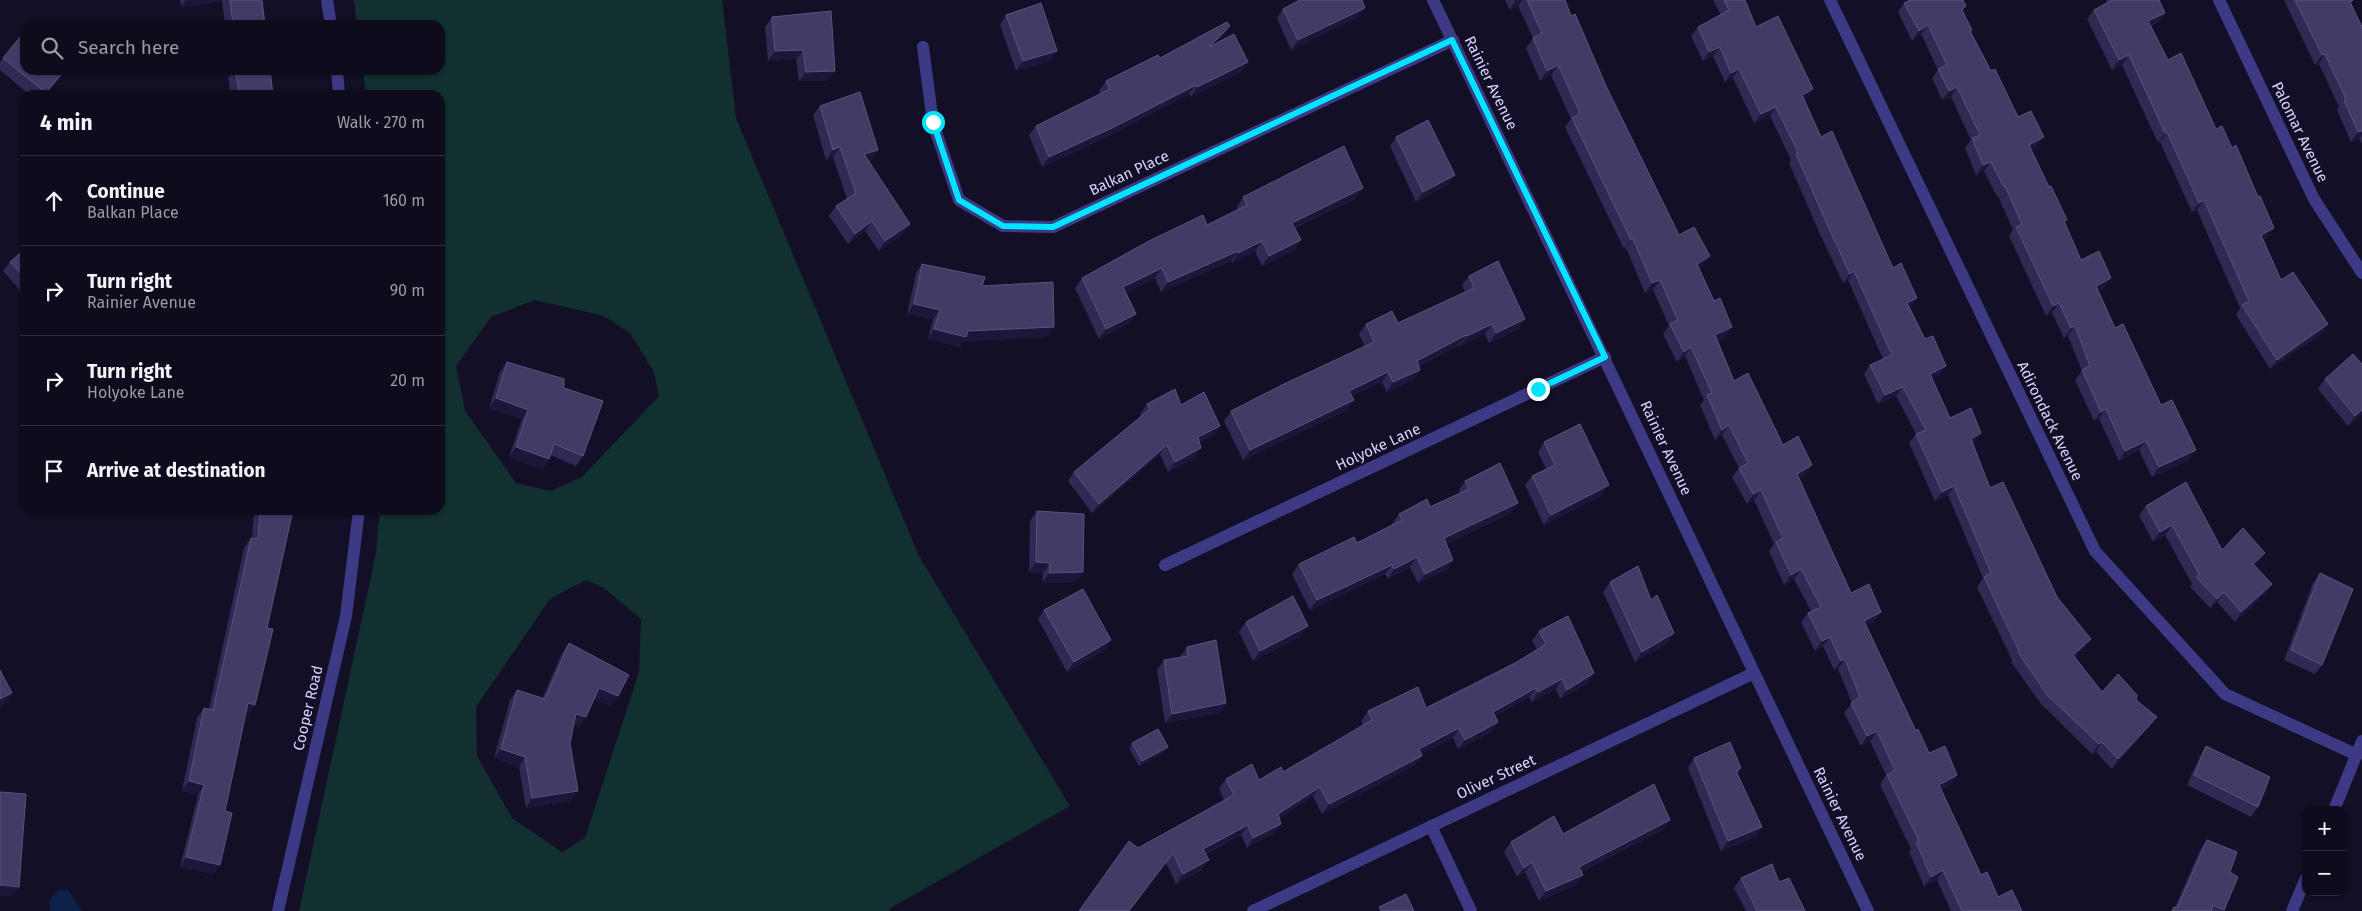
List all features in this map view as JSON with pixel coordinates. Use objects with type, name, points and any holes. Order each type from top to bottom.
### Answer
[{"type":"street","points":[[327,0],[330,20]]},
{"type":"street","name":"Rainier Avenue","points":[[1433,0],[1868,911]]},
{"type":"street","name":"Adirondack Avenue","points":[[1830,0],[2095,552],[2225,694],[2357,755]]},
{"type":"street","name":"Palomar Avenue","points":[[2219,0],[2314,199],[2362,273]]},
{"type":"street","name":"Balkan Place","points":[[923,47],[933,122],[959,200],[1003,226],[1053,227],[1452,40]]},
{"type":"street","points":[[337,75],[339,90]]},
{"type":"street","name":"Holyoke Lane","points":[[1164,565],[1605,357]]},
{"type":"street","name":"Cooper Road","points":[[278,911],[346,616],[358,515]]},
{"type":"street","name":"Oliver Street","points":[[1253,911],[1754,673]]},
{"type":"street","points":[[2336,806],[2362,741]]},
{"type":"street","points":[[1431,826],[1471,911]]},
{"type":"street","points":[[2292,911],[2302,887]]},
{"type":"green space","points":[[354,0],[722,0],[736,118],[919,556],[1070,806],[889,909],[890,911],[299,911],[376,553],[380,515],[445,515],[445,90],[365,90],[364,75],[445,75],[445,20],[356,20]],"holes":[[[535,300],[604,316],[630,333],[654,372],[659,396],[582,477],[551,491],[516,483],[465,411],[456,366],[491,317]],[[586,580],[604,588],[641,619],[639,672],[585,838],[562,852],[512,818],[477,756],[476,707],[550,599]]]},
{"type":"water","points":[[59,890],[68,890],[82,911],[50,911],[49,904],[51,899]]},
{"type":"building","points":[[230,0],[262,0],[264,20],[232,20]]},
{"type":"building","points":[[1300,0],[1362,0],[1365,8],[1298,40],[1283,9]]},
{"type":"building","points":[[1527,0],[1565,0],[1571,16],[1575,14],[1607,88],[1679,235],[1694,227],[1710,256],[1697,264],[1714,301],[1720,298],[1732,327],[1715,335],[1734,381],[1748,373],[1783,445],[1798,436],[1812,465],[1797,474],[1851,593],[1869,584],[1881,612],[1864,621],[1916,731],[1918,729],[1929,753],[1945,746],[1957,775],[1939,785],[1981,875],[1987,872],[1998,897],[2012,890],[2022,911],[1962,911],[1943,870],[1931,877],[1916,842],[1919,841],[1887,775],[1895,770],[1877,731],[1867,736],[1851,703],[1860,697],[1845,659],[1841,661],[1830,637],[1822,641],[1808,613],[1821,607],[1801,569],[1791,575],[1776,542],[1783,538],[1761,490],[1753,494],[1739,468],[1748,463],[1729,425],[1722,430],[1707,395],[1712,393],[1691,347],[1684,352],[1670,324],[1678,320],[1660,280],[1652,283],[1633,239],[1631,240],[1572,118],[1580,113],[1558,65],[1547,71],[1533,38],[1542,33]]},
{"type":"building","points":[[1724,0],[1745,0],[1756,27],[1778,16],[1813,89],[1802,95],[1821,137],[1832,131],[1893,268],[1901,263],[1917,298],[1907,303],[1925,339],[1933,336],[1946,366],[1930,374],[1950,418],[1971,408],[1981,433],[1971,439],[1990,488],[2003,482],[2057,597],[2091,639],[2073,655],[2102,692],[2118,674],[2137,695],[2136,700],[2157,717],[2118,759],[2102,742],[2099,744],[2048,696],[2018,652],[1984,577],[1991,573],[1954,486],[1942,492],[1916,434],[1926,430],[1903,387],[1885,395],[1870,365],[1892,355],[1854,271],[1850,274],[1796,154],[1798,152],[1776,107],[1761,114],[1739,69],[1731,73],[1720,47],[1709,52],[1698,27],[1729,10]]},
{"type":"building","points":[[1910,0],[1963,0],[1966,6],[1962,10],[1972,30],[1970,31],[1991,71],[1995,69],[2018,117],[2031,111],[2044,137],[2029,145],[2067,220],[2064,221],[2081,260],[2099,251],[2111,278],[2096,286],[2115,328],[2123,324],[2161,405],[2172,400],[2196,450],[2159,467],[2146,441],[2125,451],[2106,409],[2101,412],[2082,370],[2090,366],[2075,326],[2071,328],[2059,303],[2053,306],[2016,227],[2022,224],[2005,186],[1991,162],[1983,165],[1972,138],[1980,135],[1957,87],[1949,91],[1938,69],[1947,65],[1928,25],[1919,31],[1904,3]]},
{"type":"building","points":[[2112,0],[2159,0],[2165,13],[2148,21],[2168,60],[2181,53],[2216,129],[2222,126],[2232,148],[2236,145],[2258,197],[2260,196],[2274,228],[2261,235],[2281,280],[2293,272],[2328,324],[2277,360],[2242,305],[2249,301],[2204,200],[2199,203],[2129,55],[2119,60],[2094,10]]},
{"type":"building","points":[[2295,0],[2353,0],[2350,2],[2362,27],[2362,131],[2358,132],[2344,100],[2346,99],[2325,54],[2322,55]]},
{"type":"building","points":[[1041,3],[1057,51],[1023,61],[1006,15]]},
{"type":"building","points":[[831,11],[835,71],[806,72],[803,50],[775,51],[772,17]]},
{"type":"building","points":[[1227,22],[1230,26],[1209,47],[1234,34],[1248,62],[1197,87],[1196,85],[1112,128],[1049,157],[1036,126],[1110,89],[1106,81],[1158,55],[1160,58]]},
{"type":"building","points":[[20,37],[20,72],[3,58]]},
{"type":"building","points":[[24,75],[61,75],[48,90],[42,90]]},
{"type":"building","points":[[236,75],[271,75],[272,90],[239,90]]},
{"type":"building","points":[[860,92],[878,150],[864,154],[910,224],[885,241],[872,221],[855,234],[836,206],[856,193],[840,147],[833,150],[820,106]]},
{"type":"building","points":[[1428,120],[1455,175],[1423,192],[1396,137]]},
{"type":"building","points":[[1344,146],[1363,188],[1292,223],[1301,240],[1269,256],[1262,241],[1168,282],[1162,268],[1123,287],[1136,314],[1106,329],[1082,278],[1149,241],[1203,215],[1207,225],[1247,205],[1243,197]]},
{"type":"building","points":[[20,253],[20,273],[10,262]]},
{"type":"building","points":[[1498,261],[1525,319],[1496,333],[1492,324],[1466,335],[1417,361],[1420,370],[1393,382],[1388,372],[1349,391],[1354,400],[1250,450],[1231,411],[1374,342],[1366,324],[1392,311],[1398,323],[1474,288],[1469,276]]},
{"type":"building","points":[[922,264],[985,277],[982,286],[1053,282],[1054,327],[968,331],[966,337],[934,329],[940,310],[914,304]]},
{"type":"building","points":[[2353,354],[2362,364],[2362,410],[2355,416],[2325,379]]},
{"type":"building","points":[[507,362],[564,379],[564,388],[603,401],[583,456],[554,444],[549,459],[516,447],[528,410],[496,398]]},
{"type":"building","points":[[1175,389],[1181,405],[1204,392],[1220,426],[1198,437],[1201,448],[1175,462],[1167,445],[1099,504],[1074,472],[1150,409],[1147,404]]},
{"type":"building","points":[[1580,424],[1609,485],[1551,515],[1532,476],[1555,465],[1544,442]]},
{"type":"building","points":[[1500,463],[1518,503],[1444,538],[1453,560],[1425,574],[1417,557],[1394,569],[1392,565],[1317,600],[1299,564],[1354,537],[1357,543],[1402,520],[1399,514],[1427,499],[1430,507],[1469,489],[1465,481]]},
{"type":"building","points":[[2186,482],[2222,550],[2243,528],[2265,553],[2253,564],[2272,584],[2241,612],[2224,592],[2217,599],[2196,577],[2199,574],[2172,525],[2160,532],[2146,506]]},
{"type":"building","points":[[1037,511],[1084,514],[1083,572],[1049,573],[1050,563],[1036,562]]},
{"type":"building","points":[[260,515],[292,515],[267,628],[273,629],[255,705],[248,703],[225,811],[232,813],[220,865],[186,857],[204,785],[189,781],[204,708],[213,710],[251,538],[258,539]]},
{"type":"building","points":[[1638,566],[1651,600],[1657,595],[1674,633],[1642,652],[1610,582]]},
{"type":"building","points":[[2320,573],[2353,589],[2322,665],[2291,650]]},
{"type":"building","points":[[1083,589],[1111,640],[1074,662],[1044,610]]},
{"type":"building","points":[[1293,596],[1308,626],[1260,651],[1246,622]]},
{"type":"building","points":[[1568,616],[1594,673],[1567,690],[1562,679],[1538,692],[1536,688],[1493,712],[1498,722],[1465,740],[1459,728],[1419,749],[1422,756],[1329,804],[1320,787],[1278,814],[1281,824],[1253,838],[1248,825],[1203,849],[1209,860],[1183,874],[1173,853],[1129,911],[1079,911],[1129,841],[1138,848],[1234,795],[1226,779],[1252,764],[1259,780],[1281,767],[1283,772],[1372,720],[1368,711],[1418,687],[1426,708],[1517,662],[1546,644],[1539,631]]},
{"type":"building","points":[[1216,640],[1226,703],[1172,714],[1164,660],[1188,656],[1187,647]]},
{"type":"building","points":[[569,643],[629,675],[618,696],[599,688],[586,717],[576,714],[570,743],[578,791],[532,798],[525,757],[501,749],[517,690],[545,699]]},
{"type":"building","points":[[0,670],[12,693],[0,699]]},
{"type":"building","points":[[1158,729],[1168,747],[1142,761],[1132,743]]},
{"type":"building","points":[[1730,742],[1741,768],[1736,771],[1762,827],[1728,841],[1694,758]]},
{"type":"building","points":[[2206,746],[2270,777],[2258,807],[2194,775]]},
{"type":"building","points":[[1654,784],[1670,820],[1579,867],[1583,875],[1546,891],[1532,862],[1524,868],[1511,842],[1554,816],[1563,834]]},
{"type":"building","points":[[0,792],[26,794],[19,887],[0,885]]},
{"type":"building","points":[[2207,840],[2237,852],[2230,872],[2238,877],[2224,910],[2213,905],[2211,911],[2172,911],[2174,907],[2177,908]]},
{"type":"building","points":[[1772,864],[1779,882],[1789,878],[1805,911],[1757,911],[1741,878]]},
{"type":"building","points":[[1406,894],[1414,911],[1381,911],[1379,907]]},
{"type":"route","points":[[933,122],[959,200],[1003,226],[1053,227],[1452,40],[1605,357],[1538,389]]}]
